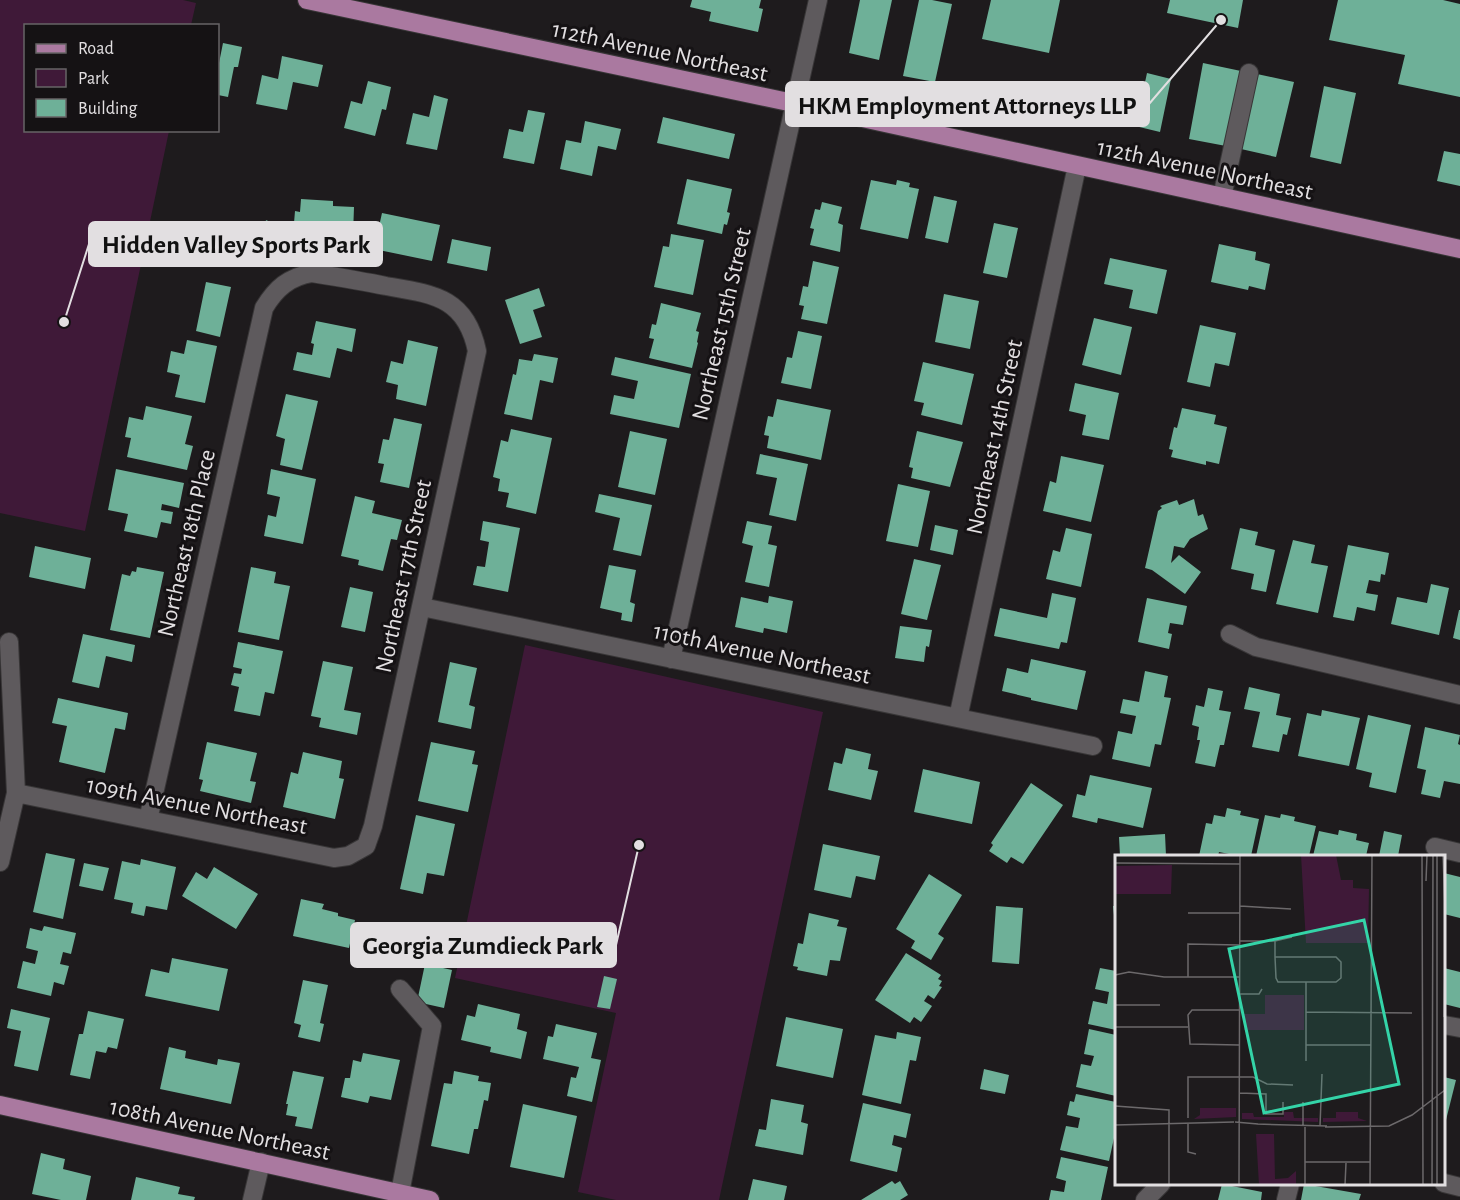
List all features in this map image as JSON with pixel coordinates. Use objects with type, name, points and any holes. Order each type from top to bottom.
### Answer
[{"type":"main road","name":"112th Avenue Northeast","points":[[307,0],[1460,249]]},
{"type":"main road","name":"108th Avenue Northeast","points":[[0,1105],[430,1200]]},
{"type":"street","name":"Northeast 15th Street","points":[[671,659],[818,0]]},
{"type":"street","points":[[1222,197],[1249,73]]},
{"type":"street","name":"Northeast 14th Street","points":[[958,718],[1077,166]]},
{"type":"street","name":"Northeast 17th Street","points":[[285,283],[299,275],[312,273],[429,293],[448,302],[464,318],[473,332],[477,351],[422,608],[373,826],[366,846]]},
{"type":"street","name":"Northeast 18th Place","points":[[148,820],[264,308],[273,294],[285,283]]},
{"type":"street","name":"110th Avenue Northeast","points":[[422,608],[1093,746]]},
{"type":"street","points":[[1230,634],[1256,647],[1460,696]]},
{"type":"street","points":[[0,862],[16,793],[9,642]]},
{"type":"street","name":"109th Avenue Northeast","points":[[16,793],[334,858],[348,856],[366,846]]},
{"type":"street","points":[[1435,847],[1460,853]]},
{"type":"street","points":[[400,989],[432,1026],[400,1193]]},
{"type":"street","points":[[1445,1025],[1460,1028]]},
{"type":"street","points":[[252,1200],[261,1162]]},
{"type":"street","points":[[1445,1183],[1460,1187]]},
{"type":"street","points":[[1145,1200],[1160,1185]]},
{"type":"street","points":[[1286,1200],[1290,1185]]},
{"type":"green space","points":[[0,0],[183,0],[196,3],[191,24],[24,24],[24,132],[169,132],[85,531],[0,513]]},
{"type":"green space","points":[[525,645],[823,712],[719,1200],[616,1200],[578,1192],[616,1013],[455,978]]},
{"type":"building","points":[[692,0],[761,0],[759,8],[763,9],[758,32],[709,21],[711,12],[690,7]]},
{"type":"building","points":[[860,0],[892,0],[879,60],[849,53]]},
{"type":"building","points":[[919,0],[952,4],[935,82],[903,76]]},
{"type":"building","points":[[991,0],[1060,0],[1049,53],[982,39]]},
{"type":"building","points":[[1170,0],[1243,0],[1238,28],[1167,13]]},
{"type":"building","points":[[1338,0],[1443,0],[1460,4],[1460,97],[1398,84],[1405,55],[1329,40]]},
{"type":"building","points":[[223,43],[242,47],[238,67],[234,67],[228,97],[219,95],[219,63]]},
{"type":"building","points":[[282,56],[323,65],[318,87],[293,82],[287,110],[256,104],[262,75],[278,79]]},
{"type":"building","points":[[1203,63],[1241,71],[1226,146],[1189,139]]},
{"type":"building","points":[[1147,73],[1171,79],[1160,132],[1131,125],[1139,86],[1144,87]]},
{"type":"building","points":[[1257,74],[1294,82],[1276,157],[1241,149]]},
{"type":"building","points":[[368,81],[391,87],[386,110],[382,109],[375,136],[344,128],[351,101],[362,104]]},
{"type":"building","points":[[1324,86],[1356,93],[1341,164],[1310,157]]},
{"type":"building","points":[[434,95],[448,99],[437,150],[406,144],[413,113],[429,117]]},
{"type":"building","points":[[528,110],[545,113],[534,164],[503,158],[509,129],[523,132]]},
{"type":"building","points":[[663,117],[735,134],[729,159],[657,143]]},
{"type":"building","points":[[585,121],[621,129],[616,150],[598,146],[592,176],[560,169],[566,140],[581,143]]},
{"type":"building","points":[[1444,151],[1460,154],[1460,186],[1437,181]]},
{"type":"building","points":[[687,179],[732,189],[727,212],[730,213],[722,234],[677,224]]},
{"type":"building","points":[[871,180],[896,185],[897,180],[910,183],[909,187],[919,189],[908,239],[860,229]]},
{"type":"building","points":[[934,196],[957,201],[948,243],[925,238]]},
{"type":"building","points":[[301,199],[333,201],[333,206],[354,207],[353,235],[299,233],[299,224],[294,223],[295,211],[300,212]]},
{"type":"building","points":[[822,202],[842,207],[838,223],[843,225],[840,252],[810,245],[814,229],[810,228],[815,209],[820,210]]},
{"type":"building","points":[[382,213],[440,225],[432,261],[374,249]]},
{"type":"building","points":[[267,220],[279,240],[238,266],[226,246]]},
{"type":"building","points":[[994,223],[1018,228],[1007,278],[983,273]]},
{"type":"building","points":[[671,234],[704,240],[693,295],[654,287],[663,246],[669,247]]},
{"type":"building","points":[[452,239],[491,247],[487,271],[447,263]]},
{"type":"building","points":[[1219,244],[1256,252],[1255,260],[1270,264],[1265,290],[1249,286],[1248,290],[1211,282]]},
{"type":"building","points":[[1110,258],[1167,270],[1157,314],[1129,308],[1133,290],[1104,284]]},
{"type":"building","points":[[813,261],[839,267],[827,324],[801,319],[804,306],[799,305],[803,286],[808,287]]},
{"type":"building","points":[[206,282],[231,287],[220,337],[196,331]]},
{"type":"building","points":[[539,288],[545,306],[533,310],[542,337],[520,344],[505,300]]},
{"type":"building","points":[[944,294],[979,301],[970,349],[935,342]]},
{"type":"building","points":[[661,303],[701,313],[696,331],[699,332],[698,343],[692,368],[649,358],[654,339],[649,338],[652,324],[656,325]]},
{"type":"building","points":[[1094,318],[1132,327],[1121,375],[1082,365]]},
{"type":"building","points":[[316,321],[356,329],[352,352],[337,348],[330,378],[293,370],[297,352],[312,355],[314,344],[311,343]]},
{"type":"building","points":[[1200,325],[1236,333],[1229,366],[1215,363],[1210,387],[1187,382]]},
{"type":"building","points":[[798,331],[822,336],[811,389],[781,383],[787,357],[792,358]]},
{"type":"building","points":[[187,340],[217,346],[205,403],[175,397],[180,375],[167,372],[171,351],[184,354]]},
{"type":"building","points":[[408,340],[438,347],[426,406],[396,399],[398,385],[386,382],[391,361],[403,364]]},
{"type":"building","points":[[534,354],[558,358],[553,383],[540,380],[532,420],[504,414],[513,374],[516,375],[519,359],[532,361]]},
{"type":"building","points":[[615,357],[691,374],[679,428],[610,414],[614,395],[634,399],[638,381],[611,375]]},
{"type":"building","points":[[923,362],[974,374],[962,425],[921,415],[924,403],[914,401]]},
{"type":"building","points":[[1075,383],[1119,393],[1109,440],[1082,435],[1086,415],[1069,411]]},
{"type":"building","points":[[286,394],[318,401],[302,470],[280,465],[285,439],[276,436]]},
{"type":"building","points":[[777,399],[831,410],[821,460],[767,448],[769,436],[764,435],[768,416],[773,417]]},
{"type":"building","points":[[146,406],[192,416],[185,444],[193,446],[187,470],[127,457],[131,438],[125,437],[129,417],[143,420]]},
{"type":"building","points":[[1182,408],[1216,415],[1214,424],[1227,427],[1219,464],[1206,461],[1206,465],[1171,457],[1173,450],[1169,449],[1174,427],[1177,428]]},
{"type":"building","points":[[394,418],[422,424],[409,488],[380,482],[384,464],[378,463],[383,439],[389,440]]},
{"type":"building","points":[[511,429],[552,438],[536,514],[506,507],[509,493],[498,491],[500,479],[493,477],[501,440],[508,442]]},
{"type":"building","points":[[630,431],[667,439],[655,495],[618,487]]},
{"type":"building","points":[[917,431],[963,442],[950,487],[911,478],[913,468],[909,467]]},
{"type":"building","points":[[760,454],[808,464],[796,521],[769,515],[777,478],[756,474]]},
{"type":"building","points":[[1061,456],[1104,465],[1091,522],[1043,511],[1050,481],[1056,483]]},
{"type":"building","points":[[116,469],[184,483],[179,508],[162,504],[161,510],[173,512],[171,524],[161,522],[157,538],[124,531],[128,514],[108,510]]},
{"type":"building","points":[[271,469],[316,479],[303,544],[264,536],[268,515],[276,517],[280,497],[267,494]]},
{"type":"building","points":[[898,484],[930,491],[918,547],[886,541]]},
{"type":"building","points":[[599,494],[652,505],[641,556],[613,550],[620,518],[595,512]]},
{"type":"building","points":[[355,496],[375,501],[372,513],[402,520],[397,540],[391,539],[383,571],[358,565],[359,560],[341,556]]},
{"type":"building","points":[[1194,499],[1198,516],[1203,514],[1208,529],[1190,539],[1184,548],[1174,546],[1171,563],[1179,555],[1201,572],[1185,594],[1152,570],[1145,568],[1158,511],[1162,508],[1160,506],[1177,500],[1179,505]]},
{"type":"building","points":[[483,521],[520,528],[508,592],[473,585],[477,566],[485,567],[489,542],[480,540]]},
{"type":"building","points":[[747,521],[772,526],[768,544],[777,546],[769,587],[745,582],[753,546],[742,543]]},
{"type":"building","points":[[935,525],[958,530],[953,555],[930,550]]},
{"type":"building","points":[[1066,528],[1092,534],[1081,587],[1046,579],[1053,550],[1060,552]]},
{"type":"building","points":[[1240,528],[1258,532],[1255,545],[1275,550],[1266,592],[1251,589],[1254,574],[1231,569]]},
{"type":"building","points":[[1293,540],[1315,545],[1311,563],[1328,566],[1318,613],[1276,604]]},
{"type":"building","points":[[1348,545],[1389,553],[1385,575],[1381,574],[1380,582],[1369,580],[1366,593],[1378,595],[1375,611],[1357,607],[1354,621],[1333,617]]},
{"type":"building","points":[[35,546],[91,558],[85,589],[29,577]]},
{"type":"building","points":[[914,559],[941,565],[927,620],[901,614]]},
{"type":"building","points":[[609,565],[636,570],[630,602],[635,604],[632,622],[621,620],[622,613],[600,608]]},
{"type":"building","points":[[137,567],[164,572],[150,638],[110,630],[122,574],[130,576],[132,571],[136,572]]},
{"type":"building","points":[[251,567],[276,572],[274,583],[290,586],[279,640],[238,632]]},
{"type":"building","points":[[1431,584],[1449,588],[1439,635],[1391,624],[1397,597],[1427,603]]},
{"type":"building","points":[[350,587],[373,592],[365,632],[341,627]]},
{"type":"building","points":[[1052,593],[1076,598],[1067,643],[1061,642],[1059,649],[994,636],[1000,608],[1047,618]]},
{"type":"building","points":[[769,596],[793,601],[787,633],[764,628],[763,633],[735,627],[741,597],[768,603]]},
{"type":"building","points":[[1147,598],[1187,606],[1183,625],[1170,623],[1168,633],[1172,634],[1169,649],[1138,642]]},
{"type":"building","points":[[1460,610],[1460,640],[1453,638]]},
{"type":"building","points":[[900,626],[932,630],[929,647],[926,646],[924,662],[895,658]]},
{"type":"building","points":[[83,634],[135,645],[132,662],[106,656],[99,688],[72,682]]},
{"type":"building","points":[[238,642],[283,651],[274,694],[265,692],[260,716],[234,711],[239,687],[231,685],[234,673],[241,674],[242,669],[233,667]]},
{"type":"building","points":[[1031,659],[1086,671],[1077,710],[1002,691],[1007,668],[1028,673]]},
{"type":"building","points":[[323,661],[353,667],[344,710],[361,713],[357,735],[319,727],[321,718],[311,716]]},
{"type":"building","points":[[450,662],[477,668],[469,705],[475,707],[471,729],[438,722]]},
{"type":"building","points":[[1145,671],[1168,676],[1164,697],[1171,698],[1161,745],[1155,744],[1150,767],[1112,759],[1118,731],[1132,734],[1136,716],[1120,713],[1123,699],[1139,702]]},
{"type":"building","points":[[1249,687],[1280,694],[1276,715],[1291,718],[1287,735],[1283,734],[1279,752],[1252,747],[1260,712],[1244,709]]},
{"type":"building","points":[[1208,688],[1223,691],[1219,710],[1231,712],[1224,745],[1220,745],[1215,767],[1195,763],[1200,740],[1197,740],[1199,727],[1192,725],[1196,705],[1204,707]]},
{"type":"building","points":[[58,698],[128,713],[125,730],[115,728],[105,773],[59,762],[67,726],[52,723]]},
{"type":"building","points":[[1322,710],[1360,718],[1349,766],[1298,756],[1307,713],[1321,716]]},
{"type":"building","points":[[1368,715],[1411,725],[1396,793],[1369,787],[1372,773],[1356,769]]},
{"type":"building","points":[[1425,727],[1460,735],[1458,744],[1460,745],[1460,784],[1444,781],[1440,798],[1421,794],[1426,770],[1417,768]]},
{"type":"building","points":[[207,742],[257,753],[250,781],[256,782],[251,803],[200,791],[203,780],[199,779]]},
{"type":"building","points":[[431,742],[475,751],[472,764],[478,765],[468,812],[418,801]]},
{"type":"building","points":[[846,748],[871,754],[868,769],[878,771],[871,800],[828,790],[834,762],[842,764]]},
{"type":"building","points":[[303,752],[342,761],[339,778],[344,779],[335,819],[283,807],[291,772],[298,774]]},
{"type":"building","points":[[923,769],[980,782],[972,824],[914,812]]},
{"type":"building","points":[[1090,775],[1152,788],[1143,828],[1098,818],[1097,823],[1072,817],[1077,794],[1085,796]]},
{"type":"building","points":[[1031,783],[1063,805],[1023,864],[1011,857],[1007,863],[989,851],[993,845],[991,843]]},
{"type":"building","points":[[1227,808],[1241,811],[1240,815],[1259,819],[1251,855],[1228,855],[1219,852],[1218,855],[1199,855],[1206,823],[1212,824],[1214,815],[1225,817]]},
{"type":"building","points":[[1281,814],[1295,817],[1294,821],[1316,826],[1309,855],[1256,855],[1265,815],[1280,818]]},
{"type":"building","points":[[416,815],[455,824],[444,876],[427,873],[423,894],[400,889]]},
{"type":"building","points":[[1339,830],[1357,834],[1356,840],[1369,843],[1366,855],[1313,855],[1319,831],[1338,835]]},
{"type":"building","points":[[1384,831],[1402,835],[1398,855],[1379,855]]},
{"type":"building","points":[[1165,834],[1166,855],[1120,855],[1119,837]]},
{"type":"building","points":[[823,844],[880,856],[875,880],[856,876],[851,898],[814,890]]},
{"type":"building","points":[[46,853],[75,859],[63,919],[33,912]]},
{"type":"building","points":[[141,859],[176,867],[167,910],[146,906],[144,916],[131,913],[133,903],[114,899],[122,861],[140,865]]},
{"type":"building","points":[[84,863],[109,868],[103,891],[79,886]]},
{"type":"building","points":[[214,867],[258,894],[236,929],[182,896],[196,872],[207,879]]},
{"type":"building","points":[[1445,873],[1460,877],[1460,918],[1445,914]]},
{"type":"building","points":[[929,874],[962,895],[938,934],[944,938],[931,960],[911,948],[915,941],[896,929]]},
{"type":"building","points":[[301,899],[324,904],[322,909],[355,920],[349,948],[293,936]]},
{"type":"building","points":[[996,906],[1023,908],[1019,964],[992,962]]},
{"type":"building","points":[[809,913],[839,920],[837,926],[847,928],[840,961],[830,960],[827,976],[797,970],[798,967],[793,966],[798,943],[803,944]]},
{"type":"building","points":[[44,926],[76,933],[71,954],[63,952],[60,964],[69,966],[64,985],[54,982],[51,996],[17,988],[23,961],[35,964],[38,951],[26,948],[30,928],[42,931]]},
{"type":"building","points":[[906,953],[941,975],[938,979],[942,981],[939,986],[942,987],[934,999],[928,995],[924,1001],[932,1006],[921,1022],[914,1017],[910,1023],[875,1000]]},
{"type":"building","points":[[172,958],[228,969],[219,1011],[145,996],[151,969],[169,973]]},
{"type":"building","points":[[425,964],[452,970],[444,1008],[417,1002]]},
{"type":"building","points":[[1100,968],[1115,971],[1115,1030],[1088,1024],[1093,1001],[1107,1004],[1109,992],[1095,989]]},
{"type":"building","points":[[1445,968],[1460,972],[1460,1008],[1445,1004]]},
{"type":"building","points":[[604,976],[617,979],[610,1009],[597,1007]]},
{"type":"building","points":[[303,980],[328,985],[320,1023],[324,1024],[320,1042],[298,1037],[301,1025],[294,1023]]},
{"type":"building","points":[[478,1004],[520,1014],[517,1029],[527,1032],[521,1059],[490,1052],[491,1047],[461,1040],[467,1015],[475,1017]]},
{"type":"building","points":[[11,1009],[50,1018],[38,1071],[14,1066],[21,1031],[7,1028]]},
{"type":"building","points":[[88,1011],[124,1019],[117,1049],[108,1047],[106,1053],[96,1051],[90,1079],[70,1075],[79,1034],[83,1034]]},
{"type":"building","points":[[786,1017],[843,1029],[833,1078],[776,1066]]},
{"type":"building","points":[[556,1024],[597,1033],[591,1058],[601,1060],[592,1102],[567,1096],[571,1077],[576,1078],[579,1067],[543,1059],[548,1036],[553,1037]]},
{"type":"building","points":[[1089,1029],[1115,1035],[1115,1096],[1076,1087],[1081,1064],[1091,1066],[1094,1056],[1084,1054]]},
{"type":"building","points":[[897,1032],[921,1037],[916,1061],[910,1060],[901,1104],[862,1095],[875,1035],[896,1039]]},
{"type":"building","points":[[169,1047],[186,1051],[185,1058],[217,1065],[218,1059],[240,1063],[231,1104],[160,1089]]},
{"type":"building","points":[[363,1053],[400,1060],[391,1100],[370,1096],[368,1103],[341,1097],[345,1078],[350,1078],[353,1060],[361,1062]]},
{"type":"building","points":[[984,1069],[1009,1075],[1005,1094],[980,1089]]},
{"type":"building","points":[[293,1071],[324,1077],[312,1129],[295,1126],[297,1117],[286,1115]]},
{"type":"building","points":[[454,1071],[479,1076],[478,1081],[491,1083],[488,1101],[484,1100],[478,1129],[474,1129],[469,1154],[431,1146],[444,1083],[452,1084]]},
{"type":"building","points":[[1445,1077],[1456,1080],[1445,1124]]},
{"type":"building","points":[[1076,1094],[1115,1102],[1115,1134],[1109,1161],[1060,1150],[1066,1126],[1078,1128],[1080,1118],[1067,1115],[1070,1101],[1074,1102]]},
{"type":"building","points":[[771,1099],[804,1105],[801,1122],[808,1124],[803,1155],[755,1146],[759,1129],[766,1130]]},
{"type":"building","points":[[863,1103],[911,1114],[906,1138],[894,1135],[892,1145],[902,1148],[897,1172],[850,1161]]},
{"type":"building","points":[[523,1104],[577,1116],[564,1178],[510,1167]]},
{"type":"building","points":[[41,1153],[65,1159],[63,1169],[91,1176],[86,1200],[61,1200],[32,1194]]},
{"type":"building","points":[[1061,1157],[1108,1167],[1101,1200],[1049,1200],[1051,1190],[1064,1192],[1066,1181],[1056,1178]]},
{"type":"building","points":[[136,1177],[180,1187],[178,1194],[195,1197],[194,1200],[131,1200]]},
{"type":"building","points":[[753,1179],[787,1186],[784,1200],[748,1200]]},
{"type":"building","points":[[892,1181],[895,1184],[900,1181],[908,1195],[900,1200],[861,1200]]},
{"type":"building","points":[[1222,1185],[1262,1192],[1261,1200],[1218,1200]]},
{"type":"building","points":[[1304,1185],[1361,1194],[1359,1200],[1301,1200]]},
{"type":"place","name":"HKM Employment Attorneys LLP","points":[[1221,20]]},
{"type":"place","name":"Hidden Valley Sports Park","points":[[64,322]]},
{"type":"place","name":"Georgia Zumdieck Park","points":[[639,845]]}]
